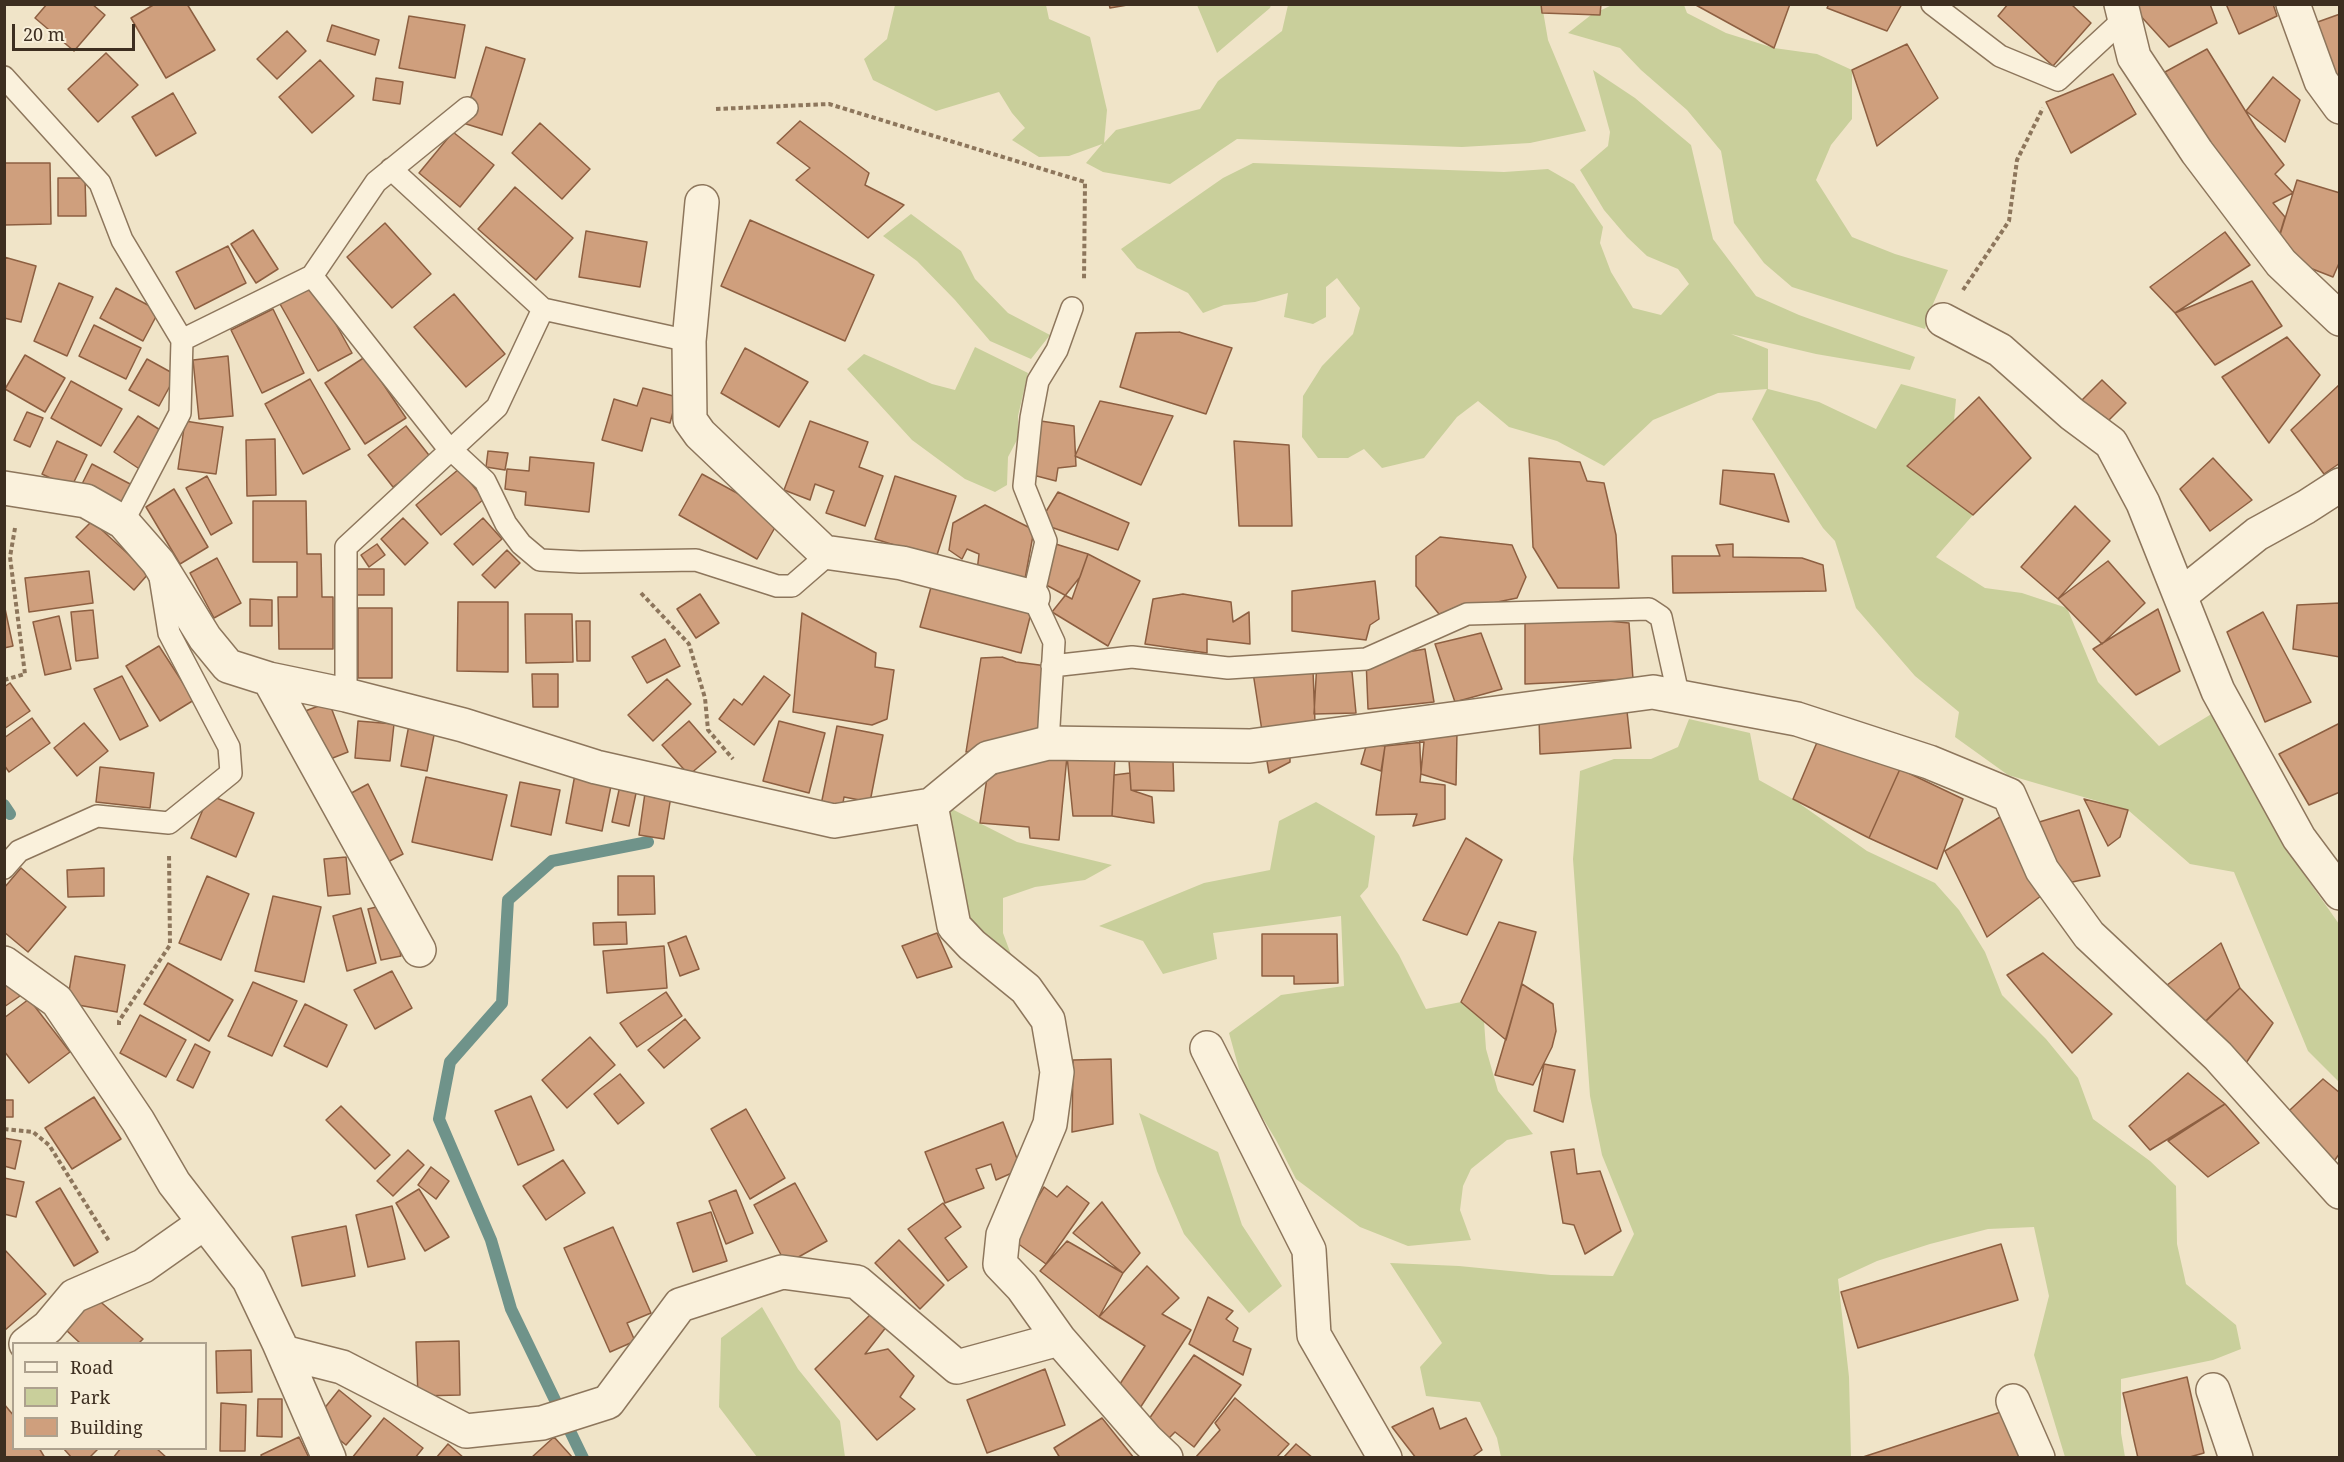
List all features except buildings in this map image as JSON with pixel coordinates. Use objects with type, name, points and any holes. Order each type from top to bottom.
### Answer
[{"type":"street","points":[[2293,4],[2321,81],[2340,107]]},
{"type":"street","points":[[2123,11],[2134,57],[2197,152],[2281,263],[2340,319]]},
{"type":"street","points":[[702,202],[689,341],[690,420],[700,434],[824,552],[902,563],[1033,597]]},
{"type":"street","points":[[1943,320],[2000,350],[2072,414],[2111,443],[2143,503],[2218,691],[2299,838],[2340,893]]},
{"type":"street","points":[[2181,595],[2257,534],[2340,485]]},
{"type":"street","points":[[13,490],[86,501],[123,522],[158,562],[205,638],[228,666],[268,679],[346,695],[463,725],[596,767],[834,820],[931,805],[988,758],[1048,743],[1250,746],[1653,692],[1797,719],[1929,762],[2009,795],[2042,870],[2088,934],[2218,1056],[2340,1192]]},
{"type":"street","points":[[268,679],[419,950]]},
{"type":"street","points":[[931,805],[954,926],[972,945],[1026,989],[1048,1020],[1058,1072],[1050,1124],[1002,1235],[1000,1263],[1022,1287],[1059,1339],[1147,1440],[1166,1458]]},
{"type":"street","points":[[4,963],[57,1001],[138,1121],[174,1183],[249,1280],[283,1352],[328,1458]]},
{"type":"street","points":[[1207,1048],[1309,1250],[1314,1335],[1385,1458]]},
{"type":"street","points":[[29,1342],[48,1327],[74,1296],[143,1266],[204,1222]]},
{"type":"street","points":[[283,1352],[342,1366],[466,1431],[542,1423],[608,1402],[680,1305],[782,1272],[857,1282],[957,1366],[1059,1339]]},
{"type":"street","points":[[2213,1390],[2236,1458]]},
{"type":"street","points":[[2013,1401],[2038,1458]]},
{"type":"lane","points":[[1932,4],[2000,56],[2058,80],[2123,11]]},
{"type":"lane","points":[[4,77],[100,183],[122,240],[182,340],[180,413],[123,522]]},
{"type":"lane","points":[[182,340],[312,276],[376,182],[467,108]]},
{"type":"lane","points":[[391,169],[543,309],[689,341]]},
{"type":"lane","points":[[312,276],[445,444],[485,481],[506,524],[521,544],[540,560],[612,562],[696,560],[777,586],[792,586],[830,553]]},
{"type":"lane","points":[[1048,743],[1054,642],[1033,597],[1046,541],[1024,486],[1031,418],[1038,381],[1058,350],[1072,308]]},
{"type":"lane","points":[[346,695],[346,547],[497,407],[543,309]]},
{"type":"lane","points":[[4,868],[19,850],[97,816],[169,823],[231,773],[229,747],[169,633],[158,562]]},
{"type":"lane","points":[[1052,666],[1132,657],[1228,668],[1366,659],[1467,614],[1649,609],[1661,617],[1679,698]]},
{"type":"path","points":[[1943,320],[2009,220],[2017,160],[2058,80]]},
{"type":"path","points":[[716,109],[829,105],[1085,182],[1084,285],[1072,308]]},
{"type":"path","points":[[4,680],[25,674],[10,557],[13,490]]},
{"type":"path","points":[[612,562],[688,644],[705,698],[708,730],[735,761],[757,780],[751,803]]},
{"type":"path","points":[[110,1080],[119,1020],[170,945],[169,823]]},
{"type":"path","points":[[4,1129],[33,1132],[49,1145],[128,1272]]},
{"type":"green space","points":[[895,5],[1046,5],[1049,19],[1090,37],[1107,110],[1104,143],[1116,130],[1200,109],[1218,81],[1282,31],[1288,5],[1542,5],[1548,40],[1586,131],[1530,143],[1462,147],[1237,139],[1170,184],[1103,172],[1086,163],[1102,144],[1069,156],[1039,157],[1012,140],[1025,128],[999,92],[936,111],[873,80],[864,59],[887,39]]},
{"type":"green space","points":[[1197,5],[1271,5],[1217,53]]},
{"type":"green space","points":[[1612,5],[1684,5],[1687,13],[1726,33],[1774,48],[1817,54],[1852,70],[1852,119],[1831,145],[1816,180],[1852,237],[1895,254],[1948,270],[1925,329],[1792,287],[1764,263],[1734,223],[1721,151],[1687,110],[1641,70],[1620,48],[1568,33],[1591,15]]},
{"type":"green space","points":[[1593,70],[1635,98],[1691,145],[1713,239],[1756,296],[1799,315],[1915,357],[1910,370],[1816,354],[1731,334],[1768,349],[1768,389],[1819,402],[1876,429],[1901,384],[1956,399],[1954,421],[1907,465],[1973,515],[1936,557],[1985,588],[2022,593],[2067,608],[2098,682],[2159,746],[2218,710],[2294,860],[2339,924],[2339,1082],[2308,1051],[2234,872],[2190,864],[2128,810],[2008,775],[1955,737],[1959,712],[1915,676],[1856,608],[1835,541],[1823,528],[1752,419],[1767,389],[1718,393],[1653,420],[1604,466],[1557,441],[1509,427],[1478,401],[1457,417],[1424,458],[1382,468],[1364,449],[1348,458],[1318,458],[1302,437],[1303,396],[1322,366],[1353,334],[1360,308],[1337,278],[1326,287],[1326,317],[1313,324],[1284,317],[1288,293],[1255,302],[1224,305],[1203,313],[1188,293],[1137,268],[1121,249],[1223,178],[1253,163],[1504,172],[1548,169],[1574,184],[1603,227],[1600,243],[1611,272],[1633,308],[1661,315],[1689,284],[1678,269],[1647,256],[1627,237],[1604,210],[1580,170],[1608,146],[1610,132]]},
{"type":"green space","points":[[911,214],[961,251],[975,279],[1008,313],[1050,335],[1031,359],[990,341],[917,261],[883,236]]},
{"type":"green space","points":[[975,347],[1028,373],[1018,416],[1018,438],[1008,457],[1007,485],[995,492],[965,479],[912,440],[847,369],[864,354],[932,384],[955,390]]},
{"type":"green space","points":[[1689,719],[1750,733],[1759,780],[1793,799],[1867,851],[1935,883],[1959,910],[1985,952],[2002,995],[2046,1039],[2078,1078],[2093,1119],[2150,1161],[2176,1186],[2177,1244],[2186,1284],[2236,1325],[2241,1349],[2213,1360],[2121,1379],[2121,1433],[2125,1457],[2065,1457],[2034,1355],[2049,1296],[2034,1227],[1988,1229],[1930,1244],[1877,1261],[1838,1279],[1849,1377],[1851,1457],[1501,1457],[1497,1438],[1480,1402],[1426,1396],[1420,1367],[1442,1343],[1390,1263],[1459,1266],[1551,1275],[1613,1276],[1634,1234],[1602,1155],[1590,1096],[1573,859],[1580,771],[1614,759],[1651,759],[1678,747]]},
{"type":"green space","points":[[1316,802],[1375,836],[1368,887],[1360,896],[1399,955],[1426,1009],[1461,1002],[1484,1021],[1486,1049],[1498,1091],[1533,1134],[1507,1140],[1471,1169],[1463,1186],[1460,1210],[1471,1240],[1408,1246],[1360,1227],[1296,1179],[1244,1087],[1229,1033],[1281,995],[1344,986],[1341,916],[1213,933],[1217,959],[1163,974],[1143,941],[1099,926],[1204,883],[1270,870],[1279,821]]},
{"type":"green space","points":[[940,803],[1017,842],[1112,865],[1085,880],[1035,887],[1003,898],[1003,933],[1016,968],[965,918]]},
{"type":"green space","points":[[1139,1113],[1218,1152],[1242,1225],[1282,1286],[1249,1313],[1184,1234],[1157,1171]]},
{"type":"green space","points":[[762,1307],[798,1369],[840,1421],[845,1457],[757,1457],[719,1407],[721,1338]]},
{"type":"waterway","points":[[4,805],[10,814]]},
{"type":"waterway","points":[[583,1458],[511,1309],[491,1240],[439,1119],[450,1062],[502,1003],[508,900],[552,861],[648,842]]}]
